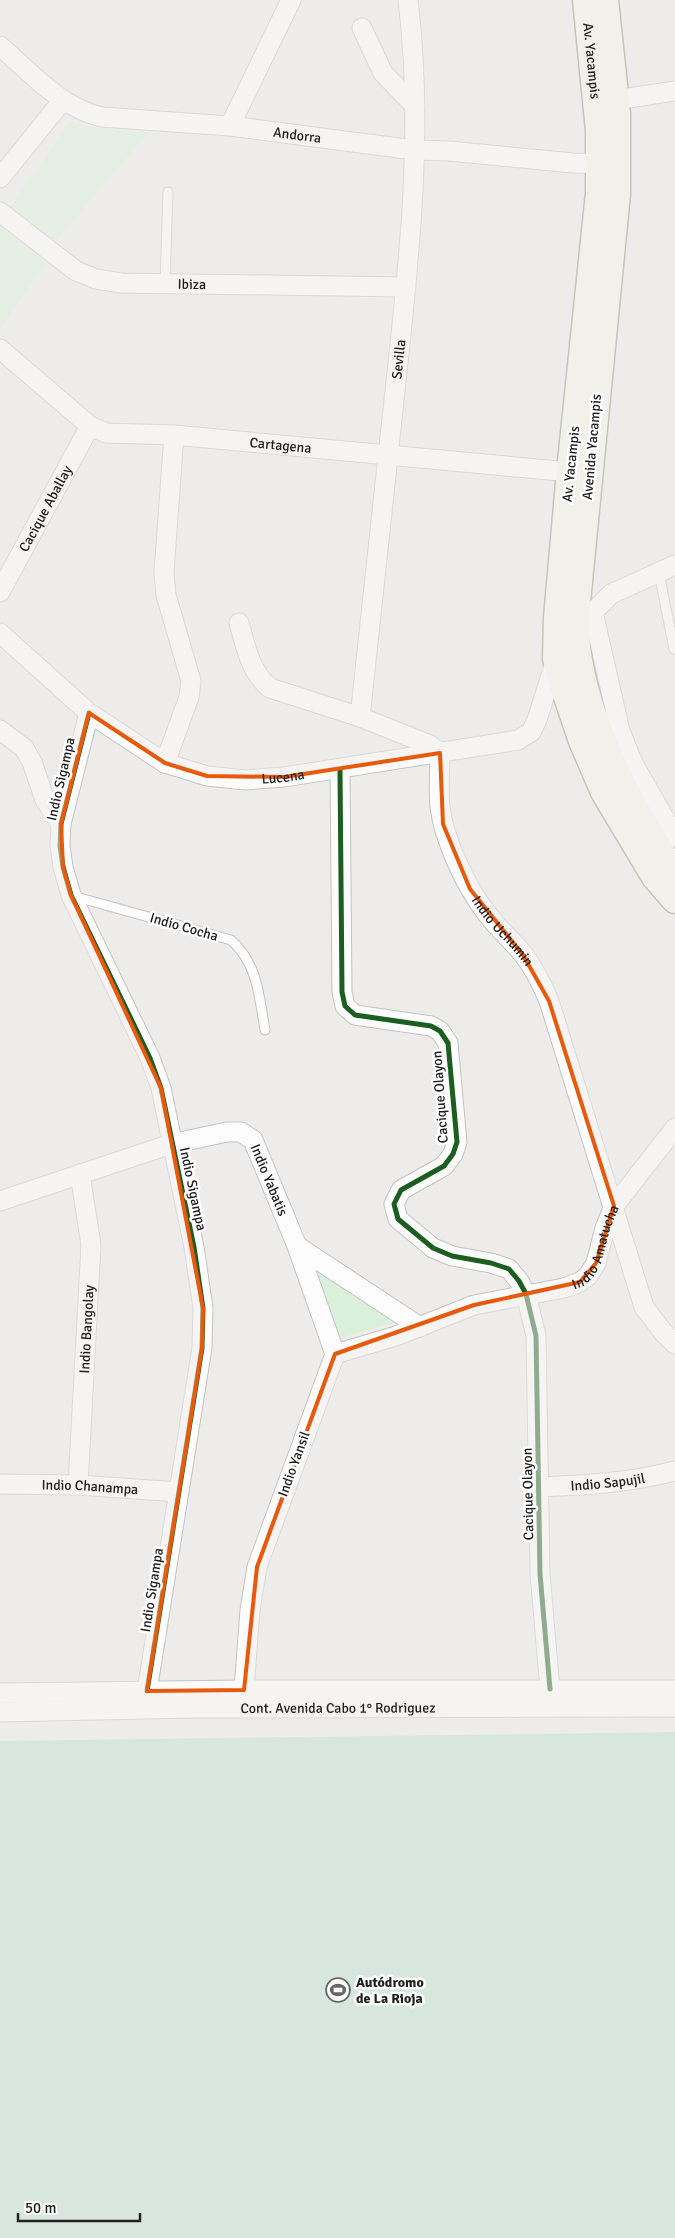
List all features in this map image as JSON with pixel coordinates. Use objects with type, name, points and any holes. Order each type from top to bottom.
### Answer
[{"type":"street","points":[[230,126],[292,0]]},
{"type":"street","name":"Sevilla","points":[[360,717],[406,287],[415,106],[408,0]]},
{"type":"street","name":"Av. Yacampis","points":[[586,0],[599,132],[609,164],[599,193],[580,473],[557,618],[556,659],[582,742],[604,792],[655,877],[675,900]]},
{"type":"street","points":[[605,0],[616,100],[609,164]]},
{"type":"street","points":[[362,28],[383,74],[415,106]]},
{"type":"street","name":"Andorra","points":[[0,46],[63,100],[87,114],[102,117],[230,126],[414,150],[609,164]]},
{"type":"street","points":[[616,100],[675,91]]},
{"type":"street","points":[[0,178],[63,100]]},
{"type":"street","name":"Ibiza","points":[[0,212],[76,271],[96,279],[121,283],[406,287]]},
{"type":"street","name":"Cartagena","points":[[0,349],[90,426],[106,432],[174,435],[580,473]]},
{"type":"street","name":"Cacique Aballay","points":[[0,592],[90,426]]},
{"type":"street","points":[[165,763],[189,697],[190,681],[166,595],[164,572],[174,435]]},
{"type":"street","name":"Avenida Yacampis","points":[[580,473],[585,612],[577,645],[583,681],[595,718],[627,794],[656,846],[675,872]]},
{"type":"street","points":[[667,569],[628,584],[585,612],[620,731],[633,763],[675,838]]},
{"type":"street","points":[[239,623],[252,666],[270,688],[360,717],[430,745],[440,753]]},
{"type":"street","name":"Lucena","points":[[0,634],[89,713],[165,763],[207,776],[245,780],[340,770],[518,740],[531,732],[537,720],[556,659]]},
{"type":"street","name":"Indio Sigampa","points":[[89,713],[61,824],[62,860],[71,895],[150,1058],[161,1088],[171,1144],[194,1247],[203,1308],[202,1348],[147,1691]]},
{"type":"street","points":[[0,730],[24,748],[32,762],[45,800],[61,824]]},
{"type":"street","name":"Indio Uchumin","points":[[440,753],[440,805],[443,824],[470,889],[485,911],[524,955],[538,977],[549,1001],[614,1206],[634,1280],[644,1307],[675,1344]]},
{"type":"street","name":"Cacique Olayon","points":[[340,770],[342,992],[345,1006],[354,1015],[431,1026],[440,1031],[448,1043],[457,1142],[453,1154],[444,1166],[401,1190],[394,1204],[398,1219],[433,1248],[452,1256],[491,1263],[509,1269],[519,1281],[526,1294],[536,1336],[540,1574],[550,1689]]},
{"type":"street","name":"Indio Amatucha","points":[[335,1354],[420,1326],[474,1305],[564,1288],[580,1282],[588,1276],[596,1264],[605,1228],[614,1206],[675,1128]]},
{"type":"street","name":"Indio Yabatis","points":[[0,1202],[171,1144],[226,1132],[241,1132],[253,1140],[297,1246]]},
{"type":"street","name":"Indio Bangolay","points":[[78,1485],[92,1245],[80,1174]]},
{"type":"street","points":[[297,1246],[420,1326]]},
{"type":"street","points":[[297,1246],[335,1354]]},
{"type":"street","name":"Indio Yansil","points":[[244,1690],[250,1610],[257,1567],[335,1354]]},
{"type":"street","name":"Indio Sapujil","points":[[539,1488],[620,1483],[647,1479],[675,1471]]},
{"type":"street","name":"Indio Chanampa","points":[[0,1484],[78,1485],[179,1492]]},
{"type":"street","name":"Cont. Avenida Cabo 1° Rodriguez","points":[[0,1693],[244,1690],[675,1690]]},
{"type":"street","name":"Cont. Avenida Cabo 1° Rodriguez","points":[[0,1712],[197,1708],[675,1707]]},
{"type":"lane","points":[[165,283],[168,192]]},
{"type":"lane","points":[[667,569],[674,649]]},
{"type":"lane","name":"Indio Cocha","points":[[71,895],[231,940],[244,952],[256,982],[265,1030]]},
{"type":"highlighted area","points":[[89,713],[165,763],[207,776],[284,777],[440,753],[443,824],[470,889],[523,955],[549,1001],[614,1206],[596,1263],[580,1282],[474,1305],[335,1354],[257,1567],[244,1690],[147,1691],[202,1348],[203,1308],[161,1088],[71,895],[63,867],[61,824]]},
{"type":"green space","points":[[70,121],[90,127],[148,133],[56,241],[10,207]]},
{"type":"green space","points":[[0,225],[46,264],[0,329]]},
{"type":"green space","points":[[314,1270],[395,1322],[341,1338]]},
{"type":"green space","name":"Autódromo de La Rioja","points":[[675,1732],[675,2238],[0,2238],[0,1741]]},
{"type":"cycle path","points":[[89,713],[61,824],[60,846],[63,867],[71,895],[150,1058],[161,1088],[194,1247],[203,1308],[202,1348],[147,1691]]},
{"type":"cycle path","points":[[340,770],[342,992],[345,1006],[355,1015],[431,1026],[440,1031],[448,1043],[457,1142],[453,1154],[444,1166],[401,1190],[394,1204],[398,1219],[433,1248],[452,1256],[491,1263],[509,1269],[519,1281],[526,1294],[536,1336],[540,1574],[550,1689]]},
{"type":"place","name":"Autódromo de La Rioja","points":[[338,1990]]}]
